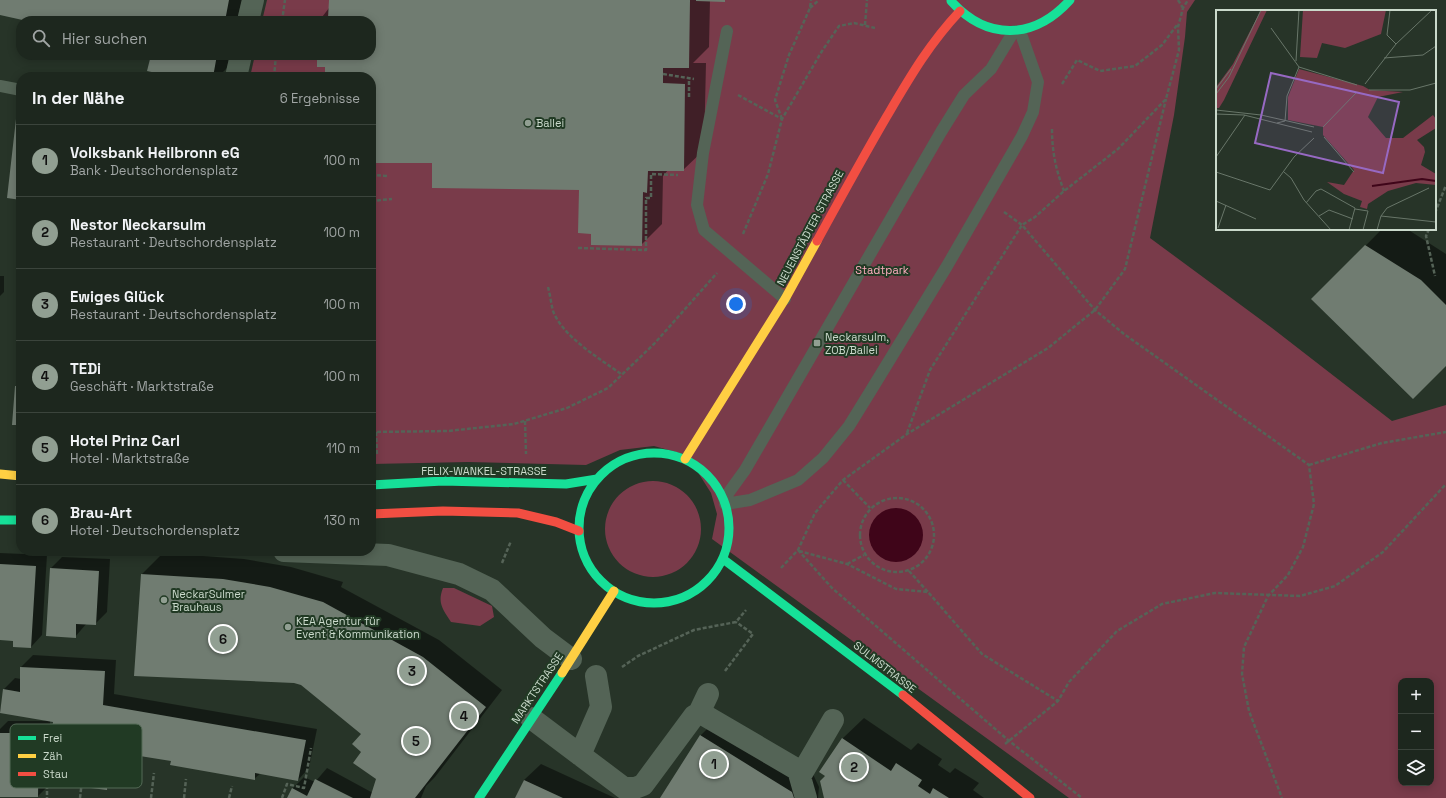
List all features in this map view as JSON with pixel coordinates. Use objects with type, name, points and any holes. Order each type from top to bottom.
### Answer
[{"type":"main road","points":[[950,0],[960,11],[975,22],[999,30],[1017,31],[1046,22],[1064,9],[1070,0]]},
{"type":"main road","name":"NEUENSTÄDTER STRASSE","points":[[685,459],[785,299],[858,165],[912,73],[939,33],[960,11]]},
{"type":"main road","points":[[661,453],[685,459],[708,475],[717,486],[725,501],[729,518],[729,539],[723,559],[713,575],[700,587],[684,597],[666,602],[648,602],[630,599],[614,591],[600,580],[589,565],[582,549],[579,531],[580,517],[583,504],[597,479],[615,464],[637,454],[661,453]]},
{"type":"main road","points":[[0,474],[16,476]]},
{"type":"main road","name":"FELIX-WANKEL-STRASSE","points":[[376,484],[443,481],[566,484],[597,479]]},
{"type":"main road","points":[[376,514],[443,511],[518,513],[556,522],[579,531]]},
{"type":"main road","points":[[0,520],[16,520]]},
{"type":"main road","name":"SULMSTRASSE","points":[[723,559],[762,590],[874,672],[987,766],[1030,798]]},
{"type":"main road","name":"MARKTSTRASSE","points":[[479,798],[614,591]]},
{"type":"street","points":[[249,16],[253,0]]},
{"type":"street","points":[[237,72],[240,60]]},
{"type":"street","points":[[376,555],[388,555],[459,574],[492,590],[543,638],[571,659]]},
{"type":"street","points":[[580,755],[600,707],[596,676]]},
{"type":"street","points":[[531,718],[624,788],[635,788],[643,785],[694,716],[700,700],[798,770],[801,775],[806,798]]},
{"type":"street","points":[[801,775],[833,720]]},
{"type":"lane","points":[[727,31],[703,153],[697,205],[704,230],[785,299]]},
{"type":"lane","points":[[725,501],[745,470],[941,132],[964,95],[991,69],[1017,31]]},
{"type":"lane","points":[[725,501],[750,500],[798,480],[823,458],[849,426],[951,260],[1022,136],[1033,112],[1038,82],[1017,31]]},
{"type":"lane","points":[[0,86],[16,89]]},
{"type":"path","points":[[283,16],[285,0]]},
{"type":"path","points":[[782,119],[775,100],[790,55],[810,8],[810,0]]},
{"type":"path","points":[[810,8],[819,0]]},
{"type":"path","points":[[865,26],[867,0]]},
{"type":"path","points":[[1178,0],[1183,8]]},
{"type":"path","points":[[596,676],[610,675],[638,656],[694,630],[736,622],[780,568],[798,550],[816,513],[843,480],[907,434],[1048,348],[1095,310],[1125,269],[1178,50],[1179,23],[1183,8],[1188,0]]},
{"type":"path","points":[[376,432],[448,431],[514,424],[568,408],[608,388],[654,344],[734,255],[768,174],[782,119],[822,51],[839,26],[854,22],[875,28]]},
{"type":"path","points":[[1061,88],[1063,82],[1077,60],[1100,71],[1135,66],[1162,45],[1179,23]]},
{"type":"path","points":[[274,72],[276,60]]},
{"type":"path","points":[[689,78],[689,101]]},
{"type":"path","points":[[732,92],[782,119]]},
{"type":"path","points":[[907,434],[930,370],[1022,225],[1035,217],[1064,191],[1118,149],[1166,99]]},
{"type":"path","points":[[1052,127],[1052,146],[1056,170],[1064,191]]},
{"type":"path","points":[[578,248],[646,250],[646,198],[651,198],[651,174],[681,175]]},
{"type":"path","points":[[376,175],[389,176]]},
{"type":"path","points":[[1436,210],[1446,185]]},
{"type":"path","points":[[376,201],[392,199]]},
{"type":"path","points":[[1022,225],[1095,310],[1124,334],[1309,465],[1314,504],[1303,547],[1288,575],[1268,596],[1244,647],[1242,674],[1248,711],[1282,798]]},
{"type":"path","points":[[1429,230],[1426,236],[1435,276]]},
{"type":"path","points":[[548,286],[553,311],[560,325],[574,338],[621,374]]},
{"type":"path","points":[[1309,465],[1382,443],[1446,432]]},
{"type":"path","points":[[843,480],[870,508]]},
{"type":"path","points":[[987,766],[1008,740],[1058,701],[1069,682],[1117,631],[1162,604],[1215,593],[1300,596],[1334,586],[1383,552],[1446,484]]},
{"type":"path","points":[[901,497],[917,503],[929,515],[934,531],[933,548],[923,562],[909,571],[892,572],[876,567],[864,555],[859,539],[861,522],[870,508],[884,499],[901,497]]},
{"type":"path","points":[[798,550],[846,564],[896,589],[928,592]]},
{"type":"path","points":[[798,550],[832,588],[1008,740],[1082,798]]},
{"type":"path","points":[[846,564],[864,555]]},
{"type":"path","points":[[909,571],[982,654],[1058,701]]},
{"type":"path","points":[[700,700],[753,634],[736,622]]},
{"type":"path","points":[[282,798],[287,784],[304,788],[311,748]]},
{"type":"path","points":[[150,798],[154,773]]},
{"type":"path","points":[[184,798],[186,779]]},
{"type":"path","points":[[229,798],[232,786]]},
{"type":"path","points":[[80,798],[81,788]]},
{"type":"green space","name":"Stadtpark","points":[[267,0],[1195,0],[1187,12],[1174,115],[1150,238],[1272,328],[1392,421],[1446,405],[1446,798],[1069,798],[712,539],[717,514],[711,493],[687,455],[654,446],[620,450],[586,465],[468,462],[376,464],[376,72],[251,72],[254,60],[376,60],[376,16],[263,16]]},
{"type":"green space","points":[[653,481],[671,485],[680,489],[687,495],[693,502],[697,511],[701,529],[697,547],[693,556],[687,563],[680,569],[671,573],[653,577],[635,573],[626,569],[619,563],[613,556],[609,547],[605,529],[609,511],[613,502],[619,495],[626,489],[635,485]]},
{"type":"green space","points":[[443,588],[454,588],[492,606],[494,617],[480,626],[451,622],[443,610],[441,602],[441,593]]},
{"type":"shaded area","points":[[891,508],[901,508],[911,512],[919,520],[923,530],[923,540],[919,550],[911,558],[901,562],[891,562],[881,558],[873,550],[869,540],[869,530],[873,520],[881,512]]},
{"type":"building","points":[[0,0],[229,0],[226,16],[16,16],[16,19],[0,15]]},
{"type":"building","name":"Ballei","points":[[329,0],[690,0],[689,68],[663,68],[663,83],[685,84],[684,171],[648,171],[647,193],[643,192],[642,246],[591,245],[591,234],[578,233],[579,190],[432,188],[432,163],[376,163],[376,72],[325,72],[325,67],[317,67],[317,60],[376,60],[376,16],[328,16]]},
{"type":"building","points":[[725,0],[725,2],[696,1]]},
{"type":"building","points":[[150,60],[216,60],[214,72],[147,71]]},
{"type":"building","points":[[16,119],[16,199],[7,198]]},
{"type":"building","points":[[1365,245],[1421,280],[1446,305],[1446,366],[1413,399],[1311,299]]},
{"type":"building","points":[[15,386],[16,386],[16,425],[12,425]]},
{"type":"building","points":[[0,564],[36,566],[31,648],[13,647],[13,641],[0,640]]},
{"type":"building","points":[[50,568],[99,571],[96,625],[76,624],[76,638],[46,636]]},
{"type":"building","points":[[141,574],[223,579],[270,587],[323,602],[423,657],[486,707],[415,798],[370,798],[376,779],[353,763],[361,752],[352,744],[361,734],[301,685],[294,683],[134,676]]},
{"type":"building","points":[[20,667],[105,671],[103,705],[306,740],[298,781],[255,773],[255,780],[170,765],[171,761],[142,756],[142,724],[53,724],[53,722],[0,713],[3,689],[20,692]]},
{"type":"building","points":[[0,733],[10,733],[10,788],[38,788],[38,797],[0,797]]},
{"type":"building","points":[[700,735],[792,792],[794,798],[660,798]]},
{"type":"building","points":[[842,738],[891,771],[896,763],[922,780],[918,786],[930,794],[933,788],[949,798],[824,798],[820,781],[825,776],[819,772]]},
{"type":"building","points":[[315,779],[353,798],[287,798],[292,788],[307,796]]},
{"type":"building","points":[[524,780],[563,798],[515,798]]},
{"type":"building","points":[[91,788],[107,788],[107,790]]},
{"type":"traffic: fast","points":[[951,1],[965,14],[980,23],[995,29],[1010,30],[1026,28],[1041,23],[1056,13],[1070,0]]},
{"type":"traffic: fast","points":[[654,453],[676,456],[696,466],[707,475],[716,486],[726,506],[729,528],[726,550],[716,570],[707,581],[696,590],[676,600],[654,603],[632,600],[612,590],[601,581],[592,570],[582,550],[579,528],[582,506],[592,486],[601,475],[612,466],[632,456],[654,453]]},
{"type":"traffic: fast","points":[[376,485],[443,481],[566,484],[597,479]]},
{"type":"traffic: fast","points":[[0,520],[16,520]]},
{"type":"traffic: fast","points":[[723,559],[903,695]]},
{"type":"traffic: fast","points":[[479,798],[562,673]]},
{"type":"traffic: slow","points":[[685,459],[785,299],[817,241]]},
{"type":"traffic: slow","points":[[0,474],[16,476]]},
{"type":"traffic: slow","points":[[562,673],[614,591]]},
{"type":"traffic: jam","points":[[817,241],[869,147],[912,74],[929,48],[960,11]]},
{"type":"traffic: jam","points":[[376,514],[443,511],[518,513],[556,522],[579,531]]},
{"type":"traffic: jam","points":[[903,695],[1030,798]]},
{"type":"place","name":"Ballei","points":[[528,123]]},
{"type":"place","name":"Neckarsulm, ZOB/Ballei","points":[[817,343]]},
{"type":"place","name":"NeckarSulmer Brauhaus","points":[[164,600]]},
{"type":"place","name":"KEA Agentur für Event & Kommunikation","points":[[288,627]]},
{"type":"place","name":"Brau-Art","points":[[223,639]]},
{"type":"place","name":"Ewiges Glück","points":[[412,671]]},
{"type":"place","name":"TEDi","points":[[464,716]]},
{"type":"place","name":"Hotel Prinz Carl","points":[[416,741]]},
{"type":"place","name":"Volksbank Heilbronn eG","points":[[714,764]]},
{"type":"place","name":"Nestor Neckarsulm","points":[[854,767]]}]
